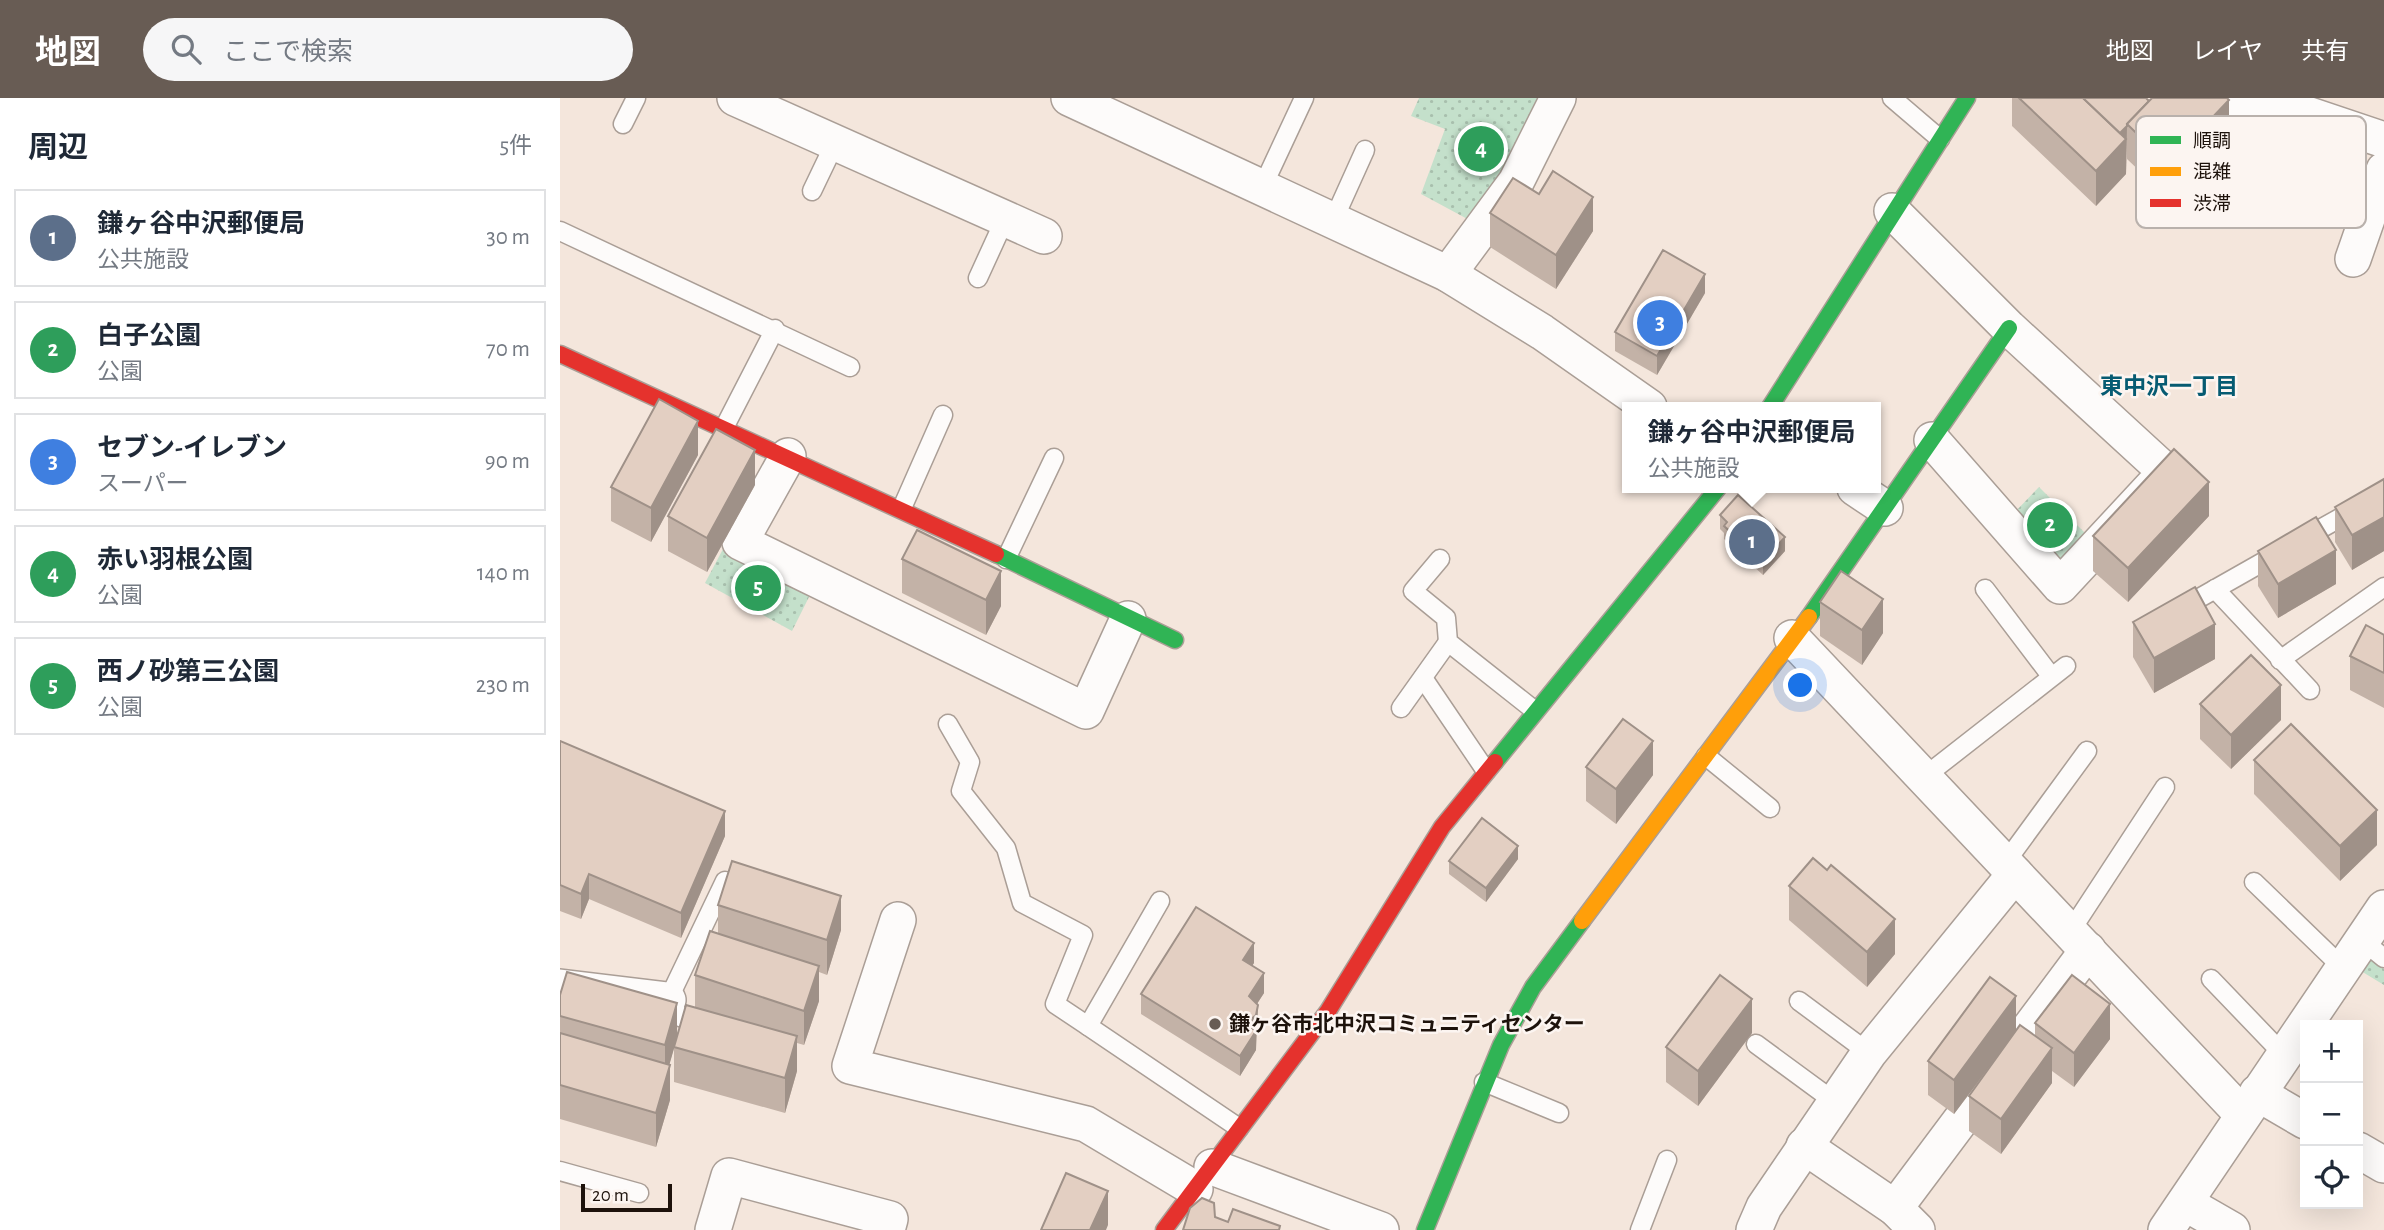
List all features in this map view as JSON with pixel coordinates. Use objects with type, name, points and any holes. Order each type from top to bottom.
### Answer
[{"type":"street","points":[[735,98],[1044,236]]},
{"type":"street","points":[[1069,98],[1448,274],[1542,332],[1642,402]]},
{"type":"street","points":[[1448,274],[1516,182],[1558,98]]},
{"type":"street","points":[[1773,402],[1892,211],[1967,98]]},
{"type":"street","points":[[2239,116],[2245,98]]},
{"type":"street","points":[[2259,98],[2306,116]]},
{"type":"street","points":[[2366,139],[2383,145],[2366,210]]},
{"type":"street","points":[[1892,211],[2009,328],[2166,472],[2060,586],[1932,440]]},
{"type":"street","points":[[2353,259],[2361,228]]},
{"type":"street","points":[[1425,1230],[1484,1082],[1513,1019],[1533,987],[1792,638],[2009,328]]},
{"type":"street","points":[[560,354],[902,508],[1175,640]]},
{"type":"street","points":[[788,456],[740,542],[1095,716],[1128,619]]},
{"type":"street","points":[[1164,1230],[1328,1011],[1442,827],[1534,710],[1714,493]]},
{"type":"street","points":[[1862,493],[1885,508]]},
{"type":"street","points":[[1792,638],[2079,941],[2249,1104],[2300,1119]]},
{"type":"street","points":[[1754,1230],[1764,1207],[1869,1053],[2010,868]]},
{"type":"street","points":[[2232,1230],[2176,1216],[2283,1054],[2363,955],[2384,908]]},
{"type":"street","points":[[898,920],[850,1066],[1086,1124],[1203,1178],[1365,1227]]},
{"type":"street","points":[[1804,1146],[1906,1219],[2079,941]]},
{"type":"street","points":[[560,987],[668,1000]]},
{"type":"street","points":[[2363,1153],[2384,1165]]},
{"type":"street","points":[[713,1230],[729,1176],[890,1219],[887,1230]]},
{"type":"lane","points":[[623,124],[636,98]]},
{"type":"lane","points":[[1262,188],[1304,98]]},
{"type":"lane","points":[[1892,98],[1940,139]]},
{"type":"lane","points":[[812,191],[835,142]]},
{"type":"lane","points":[[1333,221],[1365,149]]},
{"type":"lane","points":[[978,278],[1005,219]]},
{"type":"lane","points":[[560,231],[775,329],[850,367]]},
{"type":"lane","points":[[724,428],[775,329]]},
{"type":"lane","points":[[902,508],[943,415]]},
{"type":"lane","points":[[1006,559],[1054,458]]},
{"type":"lane","points":[[2161,620],[2366,503]]},
{"type":"lane","points":[[1401,708],[1448,642],[1446,618],[1413,591],[1440,559]]},
{"type":"lane","points":[[2280,660],[2384,587]]},
{"type":"lane","points":[[1924,777],[2059,671],[1985,589]]},
{"type":"lane","points":[[2215,589],[2310,690]]},
{"type":"lane","points":[[1448,642],[1534,710]]},
{"type":"lane","points":[[1423,678],[1486,771]]},
{"type":"lane","points":[[948,724],[970,762],[961,791],[1006,848],[1022,903],[1083,935],[1055,1004],[1239,1128]]},
{"type":"lane","points":[[2010,868],[2087,751]]},
{"type":"lane","points":[[1706,756],[1770,808]]},
{"type":"lane","points":[[2079,941],[2165,788]]},
{"type":"lane","points":[[718,1030],[680,1017],[668,1000],[705,944],[725,881],[761,891]]},
{"type":"lane","points":[[2254,882],[2363,955]]},
{"type":"lane","points":[[1088,1026],[1160,901]]},
{"type":"lane","points":[[2211,979],[2283,1054]]},
{"type":"lane","points":[[1799,1000],[1869,1053]]},
{"type":"lane","points":[[1756,1044],[1835,1102]]},
{"type":"lane","points":[[1484,1082],[1559,1113]]},
{"type":"lane","points":[[1640,1230],[1667,1160]]},
{"type":"lane","points":[[560,1171],[639,1193]]},
{"type":"green space","points":[[1419,98],[1547,98],[1473,222],[1421,194],[1445,129],[1411,116]]},
{"type":"green space","points":[[2039,487],[2089,537],[2066,562],[2052,562],[2013,514]]},
{"type":"green space","points":[[723,549],[811,593],[792,631],[705,583]]},
{"type":"green space","points":[[2365,954],[2384,969],[2384,985],[2356,968]]},
{"type":"building","points":[[2019,98],[2083,98],[2126,139],[2096,171]]},
{"type":"building","points":[[2083,98],[2146,98],[2149,101],[2120,133]]},
{"type":"building","points":[[2152,98],[2229,100],[2214,116],[2136,116],[2136,133],[2127,124]]},
{"type":"building","points":[[1553,171],[1593,197],[1556,255],[1490,213],[1513,178],[1539,194]]},
{"type":"building","points":[[1663,250],[1705,274],[1657,356],[1615,332]]},
{"type":"building","points":[[659,399],[698,421],[651,508],[611,487]]},
{"type":"building","points":[[716,429],[755,450],[707,538],[668,516]]},
{"type":"building","points":[[2174,449],[2209,482],[2128,568],[2093,536]]},
{"type":"building","points":[[2384,479],[2384,517],[2352,535],[2335,507]]},
{"type":"building","points":[[1738,495],[1785,537],[1763,561],[1724,526],[1727,522],[1720,515]]},
{"type":"building","points":[[2316,517],[2336,550],[2278,584],[2258,551]]},
{"type":"building","points":[[917,530],[1001,571],[986,600],[902,559]]},
{"type":"building","points":[[1841,571],[1883,599],[1862,630],[1820,602]]},
{"type":"building","points":[[2195,587],[2215,624],[2154,658],[2133,622]]},
{"type":"building","points":[[2366,625],[2384,635],[2384,673],[2350,656]]},
{"type":"building","points":[[2251,655],[2281,685],[2231,735],[2200,704]]},
{"type":"building","points":[[1623,719],[1653,741],[1616,789],[1586,767]]},
{"type":"building","points":[[2291,724],[2377,810],[2340,846],[2254,760]]},
{"type":"building","points":[[560,741],[725,811],[681,913],[589,874],[581,894],[560,885]]},
{"type":"building","points":[[1482,818],[1518,846],[1486,888],[1449,861]]},
{"type":"building","points":[[1813,858],[1827,870],[1831,865],[1895,919],[1867,952],[1789,886]]},
{"type":"building","points":[[732,861],[841,896],[827,940],[718,905]]},
{"type":"building","points":[[1196,907],[1254,943],[1243,960],[1264,973],[1249,996],[1258,1005],[1256,1015],[1249,1021],[1239,1013],[1236,1018],[1256,1031],[1240,1056],[1141,994]]},
{"type":"building","points":[[710,931],[819,966],[804,1011],[695,975]]},
{"type":"building","points":[[567,972],[677,1003],[665,1045],[560,1016],[560,995]]},
{"type":"building","points":[[1720,975],[1752,999],[1698,1071],[1666,1047]]},
{"type":"building","points":[[2072,975],[2110,1004],[2074,1053],[2035,1023]]},
{"type":"building","points":[[1990,977],[2016,996],[1954,1080],[1928,1061]]},
{"type":"building","points":[[686,1005],[797,1036],[785,1078],[674,1047]]},
{"type":"building","points":[[2020,1025],[2052,1048],[2001,1119],[1969,1096]]},
{"type":"building","points":[[560,1033],[670,1065],[656,1113],[560,1085]]},
{"type":"building","points":[[1066,1173],[1108,1191],[1090,1230],[1041,1230]]},
{"type":"building","points":[[1202,1198],[1214,1203],[1215,1217],[1228,1222],[1233,1209],[1280,1226],[1279,1230],[1183,1230],[1190,1208]]},
{"type":"traffic: fast","points":[[1773,402],[1967,98]]},
{"type":"traffic: fast","points":[[1809,617],[2009,328]]},
{"type":"traffic: fast","points":[[1495,762],[1714,493]]},
{"type":"traffic: fast","points":[[996,554],[1175,640]]},
{"type":"traffic: fast","points":[[1425,1230],[1501,1045],[1533,987],[1582,921]]},
{"type":"traffic: slow","points":[[1582,921],[1809,617]]},
{"type":"traffic: jam","points":[[560,354],[996,554]]},
{"type":"traffic: jam","points":[[1164,1230],[1328,1011],[1442,827],[1495,762]]},
{"type":"place","name":"赤い羽根公園","points":[[1481,149]]},
{"type":"place","name":"セブン-イレブン","points":[[1660,323]]},
{"type":"place","name":"白子公園","points":[[2050,525]]},
{"type":"place","name":"鎌ヶ谷中沢郵便局","points":[[1752,542]]},
{"type":"place","name":"西ノ砂第三公園","points":[[758,588]]},
{"type":"place","name":"鎌ヶ谷市北中沢コミュニティセンター","points":[[1215,1024]]},
{"type":"district","name":"東中沢一丁目","points":[[2169,387]]}]
